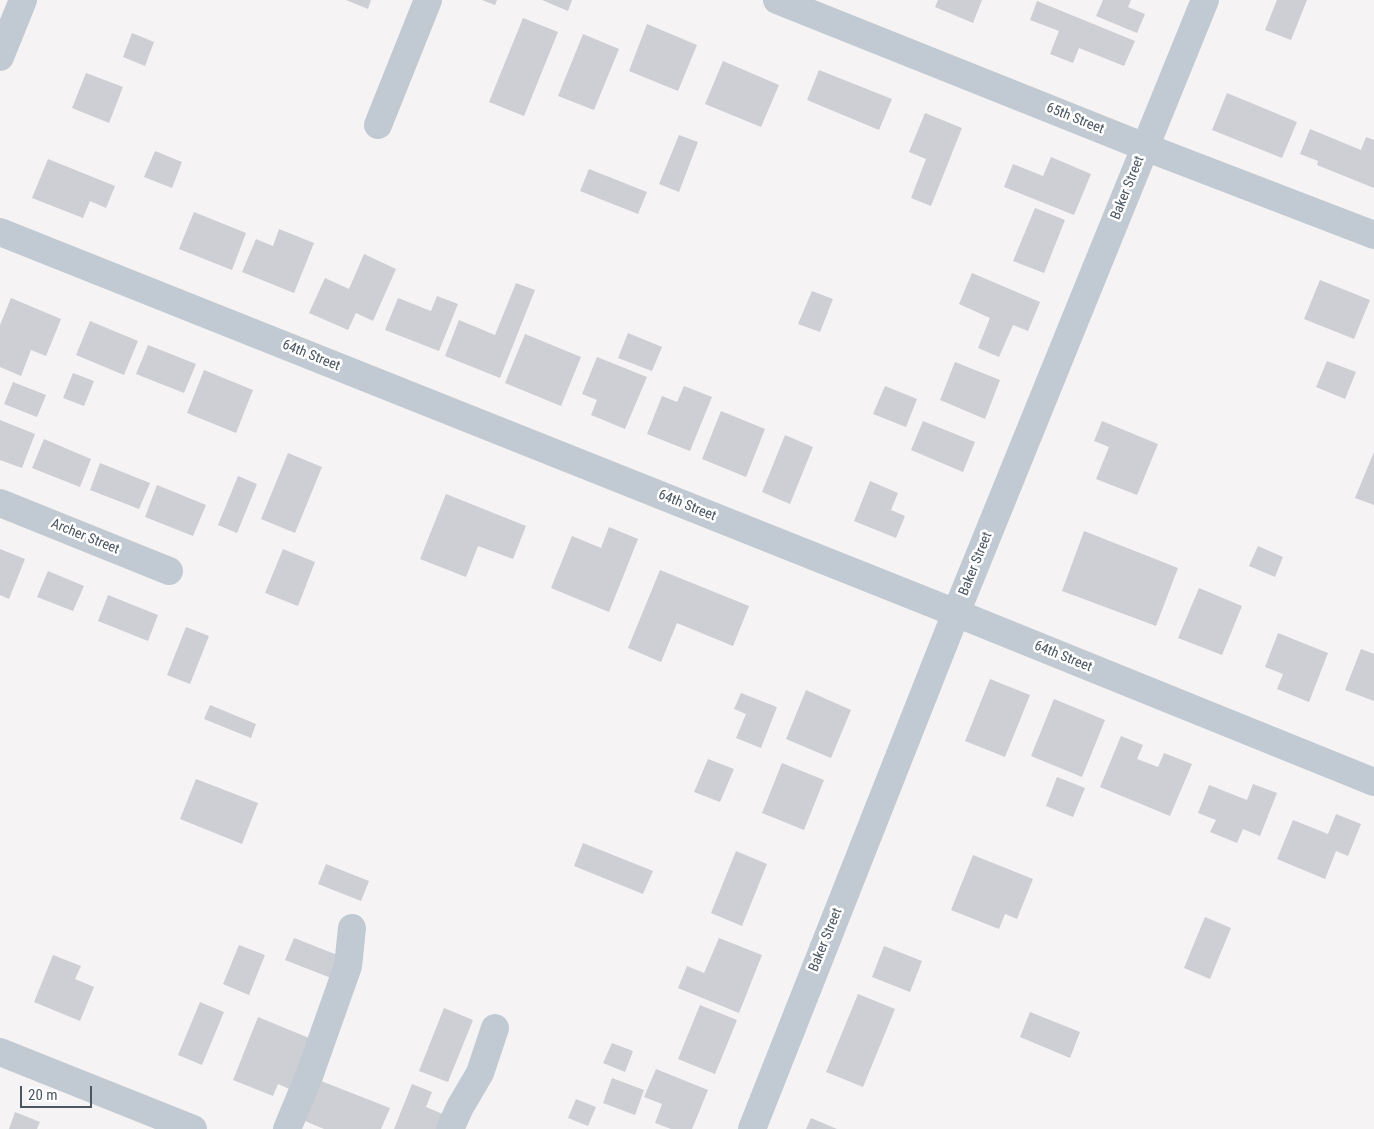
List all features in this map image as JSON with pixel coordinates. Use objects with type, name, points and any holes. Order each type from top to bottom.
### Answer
[{"type":"street","points":[[0,57],[23,0]]},
{"type":"street","points":[[378,125],[428,0]]},
{"type":"street","name":"65th Street","points":[[777,0],[1145,147],[1374,235]]},
{"type":"street","name":"Baker Street","points":[[752,1129],[956,613],[1205,0]]},
{"type":"street","name":"64th Street","points":[[0,232],[956,613],[1374,782]]},
{"type":"street","name":"Archer Street","points":[[0,504],[169,571]]},
{"type":"street","points":[[288,1129],[348,966],[352,928]]},
{"type":"street","points":[[450,1129],[460,1107],[480,1073],[495,1028]]},
{"type":"street","points":[[0,1052],[193,1129]]},
{"type":"building","points":[[346,0],[371,0],[368,9]]},
{"type":"building","points":[[482,0],[497,0],[495,5]]},
{"type":"building","points":[[542,0],[572,0],[568,11]]},
{"type":"building","points":[[938,0],[982,0],[973,23],[935,7]]},
{"type":"building","points":[[1103,0],[1131,0],[1128,7],[1145,14],[1137,33],[1096,16]]},
{"type":"building","points":[[1277,0],[1307,0],[1291,40],[1265,30]]},
{"type":"building","points":[[1037,1],[1135,41],[1124,66],[1079,48],[1073,63],[1050,54],[1059,31],[1030,20]]},
{"type":"building","points":[[523,18],[558,32],[524,116],[489,102]]},
{"type":"building","points":[[647,24],[697,45],[678,91],[629,71]]},
{"type":"building","points":[[132,33],[154,42],[145,66],[123,57]]},
{"type":"building","points":[[583,34],[619,49],[594,110],[558,96]]},
{"type":"building","points":[[723,61],[779,85],[761,127],[705,104]]},
{"type":"building","points":[[819,70],[892,99],[879,130],[807,100]]},
{"type":"building","points":[[86,73],[123,87],[109,123],[72,108]]},
{"type":"building","points":[[1227,93],[1297,122],[1282,158],[1212,130]]},
{"type":"building","points":[[925,113],[962,128],[931,206],[911,198],[926,159],[909,152]]},
{"type":"building","points":[[1310,129],[1361,150],[1366,137],[1374,140],[1374,188],[1317,165],[1318,161],[1300,154]]},
{"type":"building","points":[[679,135],[698,142],[679,192],[659,184]]},
{"type":"building","points":[[155,151],[182,162],[172,188],[144,177]]},
{"type":"building","points":[[1051,157],[1091,174],[1074,215],[1004,187],[1013,164],[1043,176]]},
{"type":"building","points":[[48,159],[115,186],[106,208],[90,201],[83,218],[32,198]]},
{"type":"building","points":[[589,169],[647,192],[638,214],[580,191]]},
{"type":"building","points":[[1035,208],[1065,220],[1044,273],[1013,261]]},
{"type":"building","points":[[194,212],[246,233],[232,270],[179,249]]},
{"type":"building","points":[[279,229],[314,243],[294,293],[242,272],[256,239],[273,246]]},
{"type":"building","points":[[364,254],[396,269],[373,321],[356,313],[348,330],[309,313],[325,278],[349,289]]},
{"type":"building","points":[[972,273],[1040,302],[1028,331],[1013,325],[999,357],[978,348],[990,318],[959,304]]},
{"type":"building","points":[[1320,280],[1370,300],[1354,339],[1304,319]]},
{"type":"building","points":[[516,283],[535,290],[500,378],[445,356],[459,320],[495,335]]},
{"type":"building","points":[[812,291],[833,299],[820,332],[798,324]]},
{"type":"building","points":[[437,296],[458,304],[439,351],[385,330],[398,298],[431,311]]},
{"type":"building","points":[[11,298],[61,319],[46,356],[31,350],[21,376],[0,367],[0,325]]},
{"type":"building","points":[[90,321],[138,341],[124,375],[76,355]]},
{"type":"building","points":[[628,333],[662,347],[652,371],[618,358]]},
{"type":"building","points":[[525,334],[581,357],[561,406],[505,383]]},
{"type":"building","points":[[148,345],[196,364],[184,393],[136,374]]},
{"type":"building","points":[[597,357],[647,377],[625,429],[591,415],[597,400],[582,394]]},
{"type":"building","points":[[1327,361],[1356,372],[1345,399],[1316,387]]},
{"type":"building","points":[[955,362],[1000,380],[985,419],[940,400]]},
{"type":"building","points":[[204,370],[253,390],[236,433],[187,413]]},
{"type":"building","points":[[73,373],[94,381],[84,406],[63,398]]},
{"type":"building","points":[[13,382],[46,395],[37,417],[4,404]]},
{"type":"building","points":[[684,386],[712,397],[690,451],[647,434],[662,396],[677,402]]},
{"type":"building","points":[[885,386],[917,399],[906,427],[873,414]]},
{"type":"building","points":[[721,411],[765,429],[746,477],[702,459]]},
{"type":"building","points":[[0,420],[35,434],[22,468],[0,460]]},
{"type":"building","points":[[923,421],[975,442],[963,472],[911,450]]},
{"type":"building","points":[[1102,421],[1158,444],[1137,495],[1096,479],[1109,447],[1094,441]]},
{"type":"building","points":[[785,435],[813,447],[790,504],[762,492]]},
{"type":"building","points":[[44,439],[91,459],[80,487],[32,468]]},
{"type":"building","points":[[1374,452],[1374,505],[1355,498]]},
{"type":"building","points":[[288,453],[322,467],[295,533],[261,519]]},
{"type":"building","points":[[100,463],[150,483],[139,509],[90,490]]},
{"type":"building","points":[[238,476],[257,484],[237,533],[218,525]]},
{"type":"building","points":[[870,481],[898,493],[891,510],[905,516],[896,538],[854,521]]},
{"type":"building","points":[[157,485],[206,505],[193,536],[145,517]]},
{"type":"building","points":[[446,494],[526,526],[513,559],[478,546],[466,577],[420,559]]},
{"type":"building","points":[[609,527],[638,539],[609,612],[551,588],[572,536],[601,548]]},
{"type":"building","points":[[1084,531],[1178,568],[1156,626],[1062,591]]},
{"type":"building","points":[[1258,546],[1283,557],[1275,577],[1249,566]]},
{"type":"building","points":[[0,549],[25,559],[9,599],[0,595]]},
{"type":"building","points":[[283,549],[315,562],[298,606],[265,593]]},
{"type":"building","points":[[660,570],[749,606],[733,646],[677,623],[661,662],[628,648]]},
{"type":"building","points":[[48,571],[84,586],[73,611],[37,597]]},
{"type":"building","points":[[1199,588],[1242,606],[1222,655],[1178,638]]},
{"type":"building","points":[[108,595],[158,615],[148,641],[98,621]]},
{"type":"building","points":[[186,627],[209,636],[190,684],[167,675]]},
{"type":"building","points":[[1278,633],[1328,653],[1309,702],[1277,689],[1283,674],[1265,667]]},
{"type":"building","points":[[1361,649],[1374,654],[1374,701],[1345,690]]},
{"type":"building","points":[[990,679],[1030,695],[1005,757],[965,741]]},
{"type":"building","points":[[806,690],[851,710],[831,758],[786,739]]},
{"type":"building","points":[[741,693],[777,707],[761,748],[736,738],[746,714],[734,709]]},
{"type":"building","points":[[1054,699],[1105,720],[1082,777],[1031,756]]},
{"type":"building","points":[[210,705],[256,724],[251,738],[204,719]]},
{"type":"building","points":[[1121,736],[1143,745],[1137,759],[1158,767],[1164,753],[1192,764],[1170,816],[1100,787]]},
{"type":"building","points":[[708,759],[734,769],[720,802],[694,792]]},
{"type":"building","points":[[782,763],[824,780],[804,830],[762,813]]},
{"type":"building","points":[[1057,777],[1085,788],[1073,817],[1046,806]]},
{"type":"building","points":[[196,779],[258,803],[242,844],[180,819]]},
{"type":"building","points":[[1253,784],[1277,793],[1260,836],[1243,829],[1237,843],[1210,832],[1216,820],[1198,813],[1209,785],[1247,800]]},
{"type":"building","points":[[1336,814],[1361,824],[1348,856],[1336,851],[1325,879],[1277,859],[1293,820],[1328,834]]},
{"type":"building","points":[[583,843],[653,871],[643,894],[574,866]]},
{"type":"building","points":[[736,851],[767,864],[742,926],[711,913]]},
{"type":"building","points":[[973,855],[1033,879],[1017,919],[1005,914],[999,929],[951,910]]},
{"type":"building","points":[[326,864],[369,881],[361,901],[318,884]]},
{"type":"building","points":[[1205,917],[1231,928],[1210,979],[1184,968]]},
{"type":"building","points":[[294,938],[340,956],[331,978],[285,960]]},
{"type":"building","points":[[719,938],[762,955],[739,1013],[678,988],[687,966],[704,973]]},
{"type":"building","points":[[239,945],[265,955],[249,995],[223,984]]},
{"type":"building","points":[[884,946],[922,961],[910,992],[872,977]]},
{"type":"building","points":[[53,955],[81,966],[75,979],[94,987],[80,1021],[34,1002]]},
{"type":"building","points":[[858,994],[895,1009],[863,1087],[826,1072]]},
{"type":"building","points":[[200,1002],[224,1012],[202,1065],[178,1055]]},
{"type":"building","points":[[700,1005],[737,1020],[715,1074],[678,1059]]},
{"type":"building","points":[[444,1008],[473,1020],[448,1082],[419,1071]]},
{"type":"building","points":[[1030,1012],[1080,1032],[1070,1058],[1020,1037]]},
{"type":"building","points":[[258,1017],[314,1040],[294,1091],[278,1084],[273,1096],[233,1080]]},
{"type":"building","points":[[612,1043],[633,1051],[625,1072],[603,1063]]},
{"type":"building","points":[[656,1069],[708,1090],[692,1129],[671,1129],[655,1123],[662,1104],[644,1097]]},
{"type":"building","points":[[612,1078],[644,1090],[635,1115],[603,1103]]},
{"type":"building","points":[[321,1081],[390,1108],[381,1129],[324,1129],[305,1121]]},
{"type":"building","points":[[412,1084],[432,1092],[426,1107],[445,1115],[439,1129],[394,1129]]},
{"type":"building","points":[[576,1099],[596,1107],[588,1126],[568,1118]]},
{"type":"building","points":[[15,1112],[40,1122],[37,1129],[9,1129]]},
{"type":"building","points":[[811,1118],[837,1129],[806,1129]]}]
